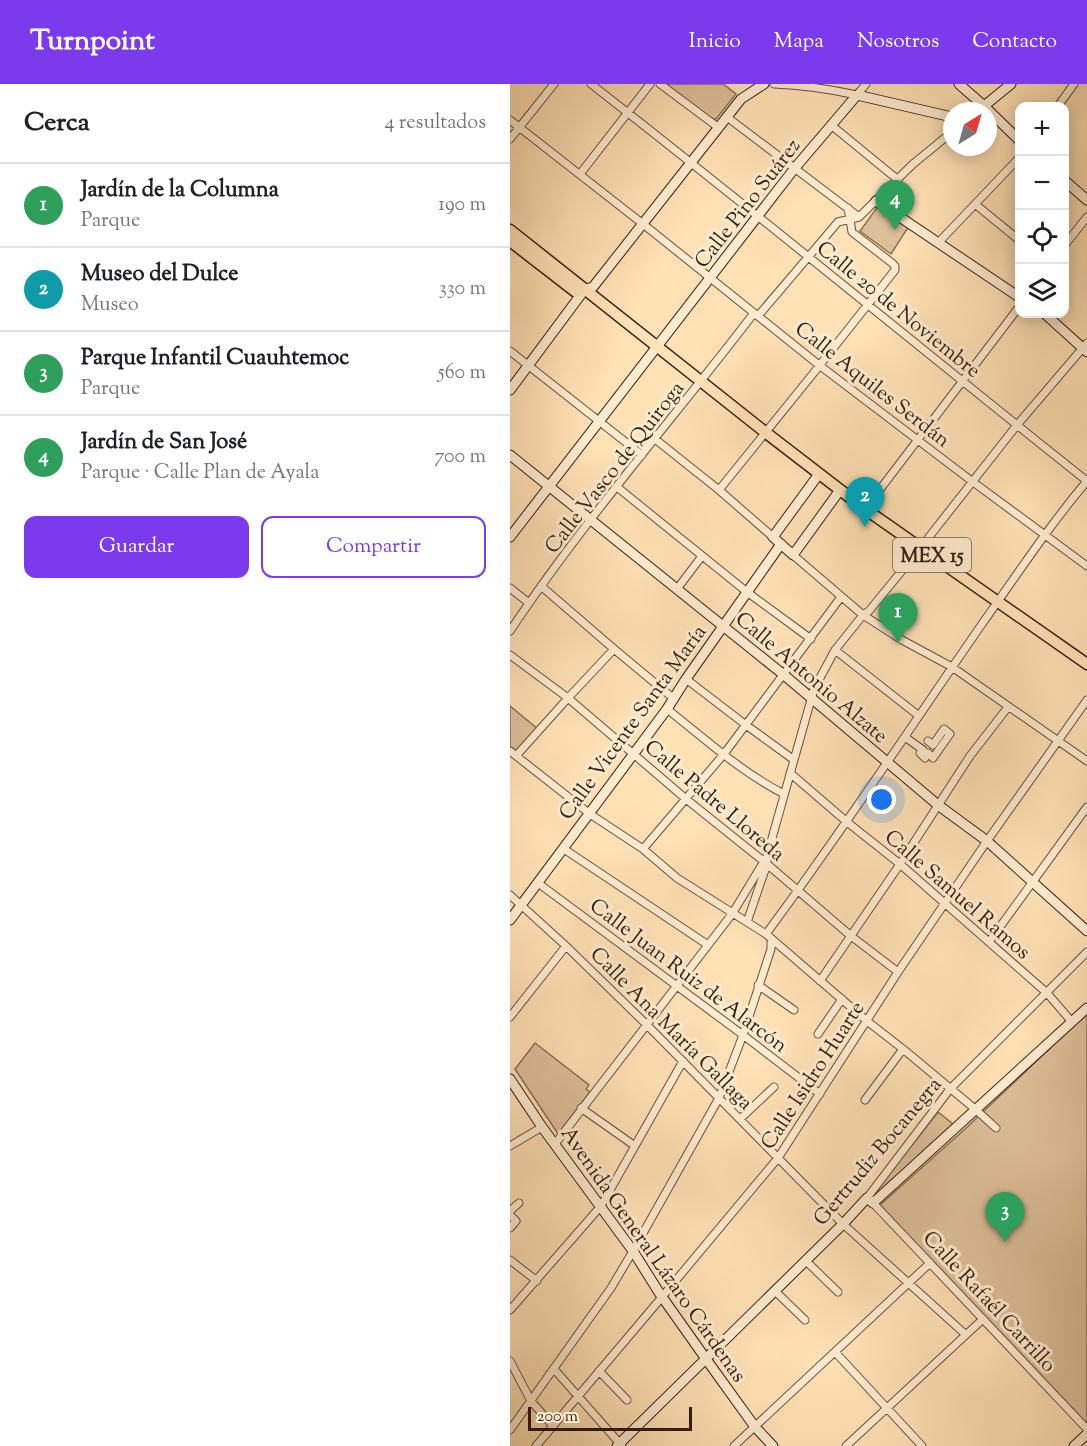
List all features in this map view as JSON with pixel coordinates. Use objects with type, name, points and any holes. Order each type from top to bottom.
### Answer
[{"type":"main road","name":"MEX 15","points":[[510,230],[865,509],[1086,662]]},
{"type":"main road","name":"MEX 15","points":[[510,241],[576,291],[585,289]]},
{"type":"street","points":[[510,139],[554,84]]},
{"type":"street","name":"Calle 20 de Noviembre","points":[[591,84],[759,216],[1087,481]]},
{"type":"street","points":[[580,174],[650,84]]},
{"type":"street","points":[[660,84],[718,128]]},
{"type":"street","points":[[510,390],[585,289],[593,287],[741,99],[764,84]]},
{"type":"street","points":[[774,84],[828,87],[943,115]]},
{"type":"street","name":"Calle Pino Suárez","points":[[510,537],[794,169],[866,84]]},
{"type":"street","points":[[958,84],[975,102]]},
{"type":"street","points":[[989,102],[1011,84]]},
{"type":"street","points":[[1061,102],[1074,84]]},
{"type":"street","points":[[727,117],[860,217],[913,164],[943,139]]},
{"type":"street","name":"Calle Aquiles Serdán","points":[[510,120],[819,365],[1087,566]]},
{"type":"street","points":[[997,122],[1015,136]]},
{"type":"street","points":[[831,125],[897,179]]},
{"type":"street","points":[[939,242],[1015,163]]},
{"type":"street","points":[[1069,184],[1087,200]]},
{"type":"street","points":[[876,201],[1015,294]]},
{"type":"street","points":[[975,204],[1015,236]]},
{"type":"street","points":[[719,490],[894,270],[892,263],[852,232],[848,208]]},
{"type":"street","name":"Calle Vasco de Quiroga","points":[[510,631],[591,520],[756,315],[838,222],[860,217]]},
{"type":"street","points":[[1069,241],[1087,217]]},
{"type":"street","points":[[865,509],[1015,313]]},
{"type":"street","points":[[747,922],[811,699],[835,650],[921,548],[1017,425],[1086,348],[1049,318]]},
{"type":"street","points":[[510,351],[642,455]]},
{"type":"street","points":[[655,439],[719,490],[863,615],[902,640],[952,667],[1087,761]]},
{"type":"street","name":"Calle Antonio Alzate","points":[[510,455],[784,675],[886,763],[987,841],[1087,931]]},
{"type":"street","points":[[773,537],[819,474]]},
{"type":"street","points":[[510,1430],[611,1288],[719,1098],[743,1035],[771,949],[768,936],[998,601],[1087,481]]},
{"type":"street","points":[[617,487],[747,592],[811,639]]},
{"type":"street","points":[[793,555],[840,490]]},
{"type":"street","name":"Calle Vicente Santa María","points":[[510,920],[667,709],[686,678],[781,544]]},
{"type":"street","points":[[677,589],[702,556]]},
{"type":"street","points":[[541,586],[614,650],[674,698]]},
{"type":"street","points":[[510,588],[529,603]]},
{"type":"street","points":[[643,849],[724,754],[841,597]]},
{"type":"street","points":[[614,650],[513,754],[590,814],[643,849],[677,878],[768,936],[867,1022],[903,1049],[996,1128]]},
{"type":"street","points":[[835,650],[919,717]]},
{"type":"street","name":"Calle Padre Lloreda","points":[[510,655],[568,698],[686,799],[766,860],[797,891],[898,972]]},
{"type":"street","points":[[686,678],[794,760]]},
{"type":"street","name":"Calle Isidro Huarte","points":[[536,1446],[778,1158],[898,972],[1087,700]]},
{"type":"street","points":[[820,981],[970,756],[1008,707]]},
{"type":"street","points":[[667,709],[724,754],[784,794]]},
{"type":"street","points":[[905,737],[923,750],[920,753],[925,758],[928,753],[933,758],[950,734],[944,729],[933,745],[928,741]]},
{"type":"street","name":"Calle Samuel Ramos","points":[[790,773],[900,864],[1047,993],[1072,1022]]},
{"type":"street","points":[[989,942],[1087,807]]},
{"type":"street","points":[[564,849],[708,945]]},
{"type":"street","points":[[555,1144],[732,914],[766,860]]},
{"type":"street","name":"Calle Juan Ruiz de Alarcón","points":[[538,883],[820,1094]]},
{"type":"street","name":"Calle Ana María Gallaga","points":[[510,895],[647,1025],[843,1224],[965,1334]]},
{"type":"street","points":[[510,1017],[566,946]]},
{"type":"street","name":"Gertrudiz Bocanegra","points":[[619,1445],[843,1224],[870,1201],[950,1089],[1087,952]]},
{"type":"street","points":[[758,985],[794,1010]]},
{"type":"street","points":[[819,1034],[842,999]]},
{"type":"street","points":[[870,1201],[1087,1008]]},
{"type":"street","points":[[865,1100],[903,1049]]},
{"type":"street","points":[[510,1310],[601,1206],[683,1061]]},
{"type":"street","name":"Avenida General Lázaro Cárdenas","points":[[510,1079],[542,1127],[633,1251],[706,1359],[755,1427],[772,1446]]},
{"type":"street","points":[[740,1119],[774,1087]]},
{"type":"street","points":[[581,1108],[635,1146]]},
{"type":"street","points":[[510,1146],[542,1127]]},
{"type":"street","name":"Calle Rafaél Carrillo","points":[[870,1201],[1087,1430]]},
{"type":"street","points":[[510,1228],[516,1221],[510,1213],[519,1203]]},
{"type":"street","points":[[510,1260],[537,1281]]},
{"type":"street","points":[[806,1261],[838,1292]]},
{"type":"street","points":[[734,1446],[930,1263]]},
{"type":"street","points":[[775,1291],[805,1320]]},
{"type":"street","points":[[846,1446],[983,1319]]},
{"type":"street","points":[[835,1352],[922,1446]]},
{"type":"street","points":[[510,1361],[531,1401],[553,1426]]},
{"type":"street","points":[[554,1369],[619,1445]]},
{"type":"street","points":[[599,1371],[627,1400]]},
{"type":"street","points":[[1075,1446],[1087,1434]]},
{"type":"shaded area","points":[[664,84],[723,84],[736,94],[716,119],[709,119]]},
{"type":"shaded area","points":[[879,205],[909,226],[891,254],[860,231]]},
{"type":"shaded area","points":[[510,706],[538,729],[516,751],[510,746]]},
{"type":"shaded area","points":[[1087,1013],[1087,1422],[1084,1422],[880,1205],[965,1129]]},
{"type":"shaded area","points":[[535,1043],[589,1085],[586,1089],[590,1092],[558,1134],[515,1069]]},
{"type":"shaded area","points":[[938,1112],[953,1124],[881,1192],[877,1189]]},
{"type":"place","name":"Jardín de San José","points":[[895,230]]},
{"type":"place","name":"Museo del Dulce","points":[[865,527]]},
{"type":"place","name":"Jardín de la Columna","points":[[898,643]]},
{"type":"place","name":"Parque Infantil Cuauhtemoc","points":[[1005,1242]]}]
